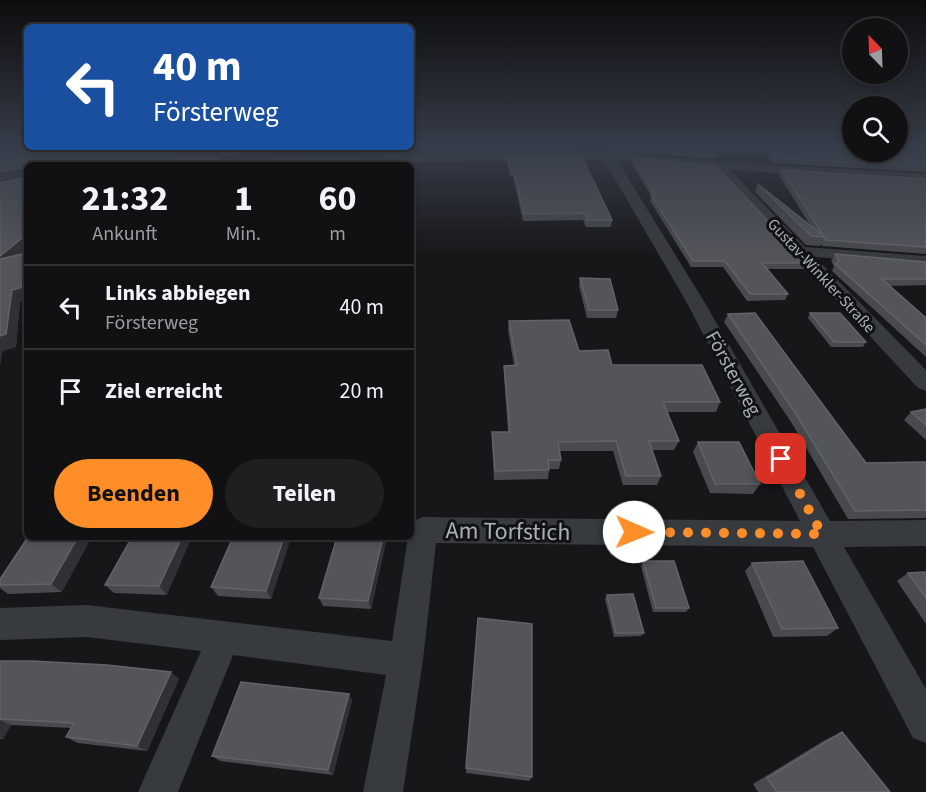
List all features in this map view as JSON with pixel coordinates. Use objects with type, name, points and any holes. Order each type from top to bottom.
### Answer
[{"type":"street","name":"Försterweg","points":[[625,184],[696,303],[926,725]]},
{"type":"street","name":"Gustav-Winkler-Straße","points":[[736,184],[926,383]]},
{"type":"street","points":[[800,251],[926,261]]},
{"type":"street","name":"Am Torfstich","points":[[383,792],[406,660],[423,530],[822,534]]},
{"type":"street","points":[[822,534],[926,533]]},
{"type":"street","points":[[0,624],[87,621],[406,660]]},
{"type":"street","points":[[158,792],[223,639]]},
{"type":"building","points":[[0,184],[24,184],[24,236],[0,256]]},
{"type":"building","points":[[517,184],[595,184],[612,220],[587,220],[585,213],[524,214]]},
{"type":"building","points":[[648,184],[733,184],[808,263],[762,263],[788,294],[750,294],[725,261],[693,261],[651,195],[655,195]]},
{"type":"building","points":[[758,184],[825,237],[811,236]]},
{"type":"building","points":[[791,184],[926,184],[926,247],[826,240]]},
{"type":"building","points":[[24,254],[24,287],[12,290],[6,334],[0,336],[0,259]]},
{"type":"building","points":[[835,254],[926,262],[926,279],[882,279],[926,318],[926,345],[835,264],[839,261]]},
{"type":"building","points":[[580,278],[610,279],[618,310],[589,310]]},
{"type":"building","points":[[755,313],[866,463],[926,462],[926,510],[855,511],[796,414],[728,314]]},
{"type":"building","points":[[810,313],[840,313],[866,342],[834,342]]},
{"type":"building","points":[[569,320],[579,351],[608,350],[612,365],[702,365],[720,402],[663,402],[679,441],[649,441],[661,476],[626,476],[616,441],[558,442],[561,460],[548,460],[549,470],[495,471],[492,432],[510,432],[504,366],[517,365],[509,321]]},
{"type":"building","points":[[926,409],[926,425],[911,412]]},
{"type":"building","points":[[698,442],[739,442],[760,484],[715,484]]},
{"type":"building","points":[[26,540],[76,540],[51,584],[0,585],[0,579]]},
{"type":"building","points":[[130,540],[181,540],[159,586],[105,585]]},
{"type":"building","points":[[232,540],[283,540],[266,591],[211,587]]},
{"type":"building","points":[[336,540],[382,540],[368,601],[319,598]]},
{"type":"building","points":[[643,561],[674,561],[689,608],[656,608]]},
{"type":"building","points":[[803,561],[838,628],[782,629],[752,563]]},
{"type":"building","points":[[926,572],[926,598],[908,573]]},
{"type":"building","points":[[633,594],[644,633],[616,633],[607,595]]},
{"type":"building","points":[[478,618],[532,624],[532,777],[466,768]]},
{"type":"building","points":[[0,661],[107,665],[171,672],[137,746],[66,737],[74,723],[0,719]]},
{"type":"building","points":[[241,682],[349,694],[328,770],[212,756]]},
{"type":"building","points":[[842,732],[890,792],[777,792],[767,778]]},
{"type":"route","points":[[634,532],[822,534],[781,459]]}]
